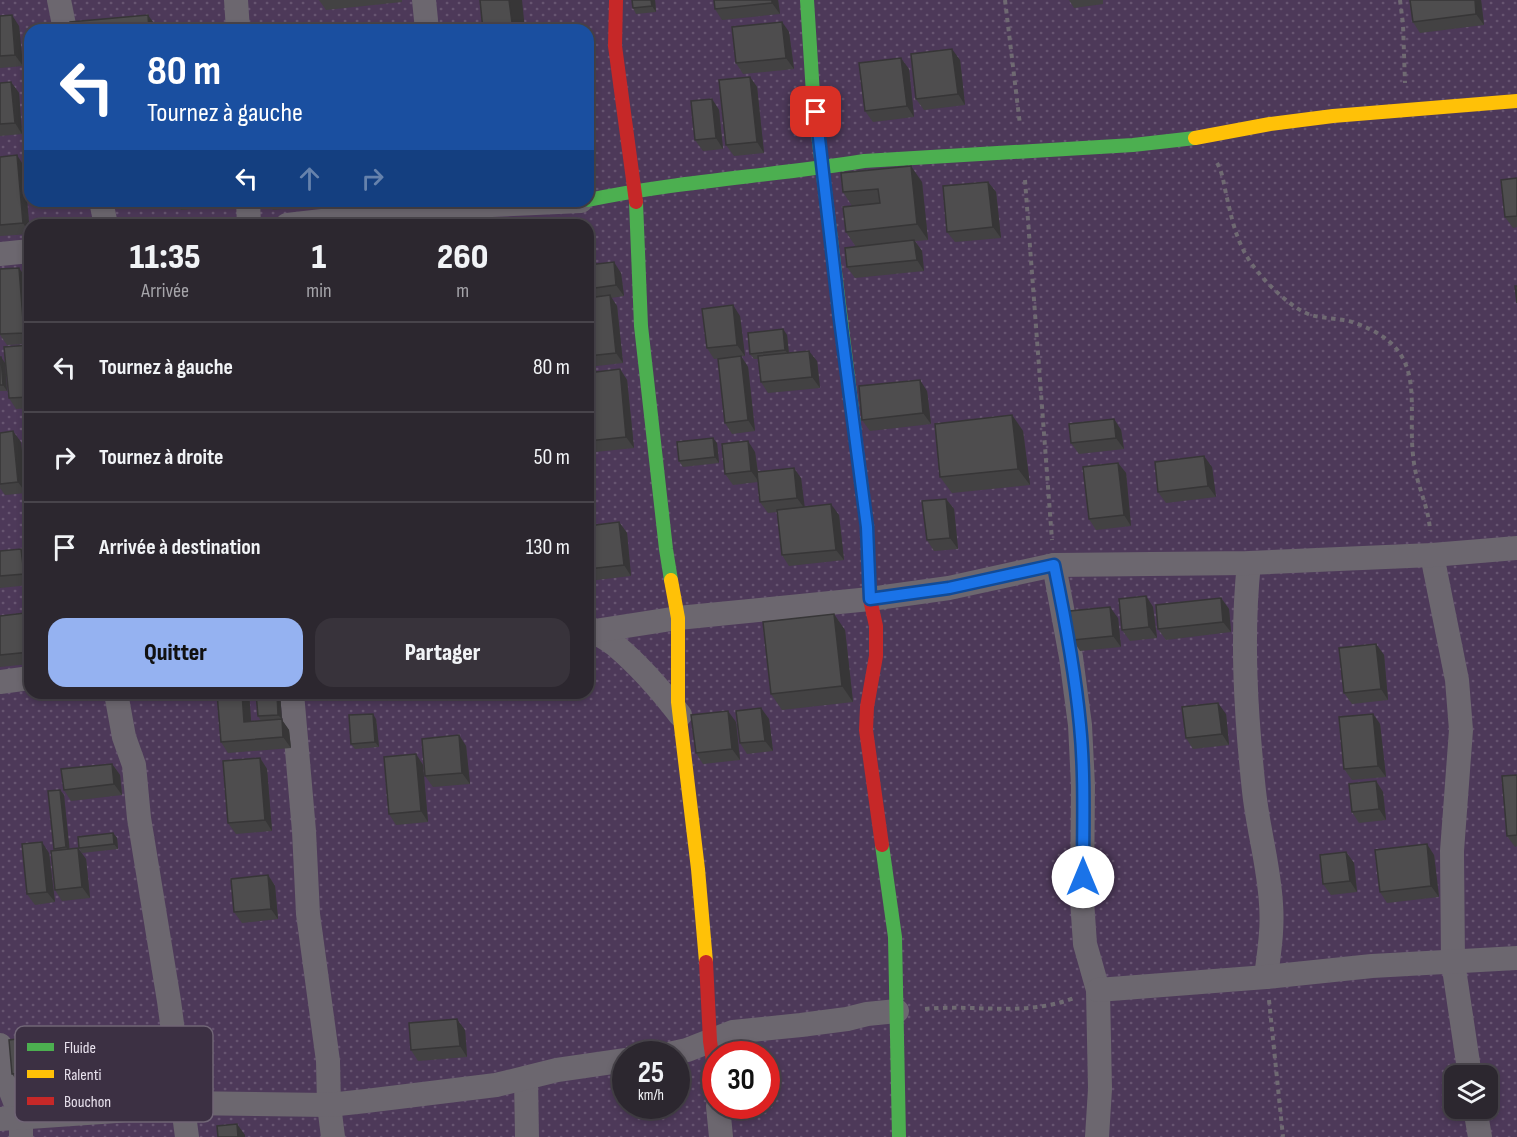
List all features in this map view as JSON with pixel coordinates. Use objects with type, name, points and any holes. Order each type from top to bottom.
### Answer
[{"type":"street","points":[[59,0],[64,24]]},
{"type":"street","points":[[236,0],[238,24]]},
{"type":"street","points":[[424,0],[426,24]]},
{"type":"street","points":[[616,0],[615,46],[636,190],[641,326],[666,549],[678,618],[676,666],[706,955],[710,1041],[733,1032],[897,1011]]},
{"type":"street","points":[[807,0],[813,94],[867,527],[870,599],[876,626],[876,656],[867,707],[866,730],[895,938],[899,1137]]},
{"type":"street","points":[[594,199],[636,190],[864,161],[1133,145],[1202,137],[1270,124],[1334,116],[1517,101]]},
{"type":"street","points":[[356,219],[500,207]]},
{"type":"street","points":[[0,254],[24,251]]},
{"type":"street","points":[[594,629],[949,588],[1054,565],[1249,562],[1432,555],[1517,548]]},
{"type":"street","points":[[1432,555],[1455,668],[1461,730],[1452,851],[1453,962],[1468,1065]]},
{"type":"street","points":[[1249,562],[1245,641],[1248,706],[1254,792],[1271,904],[1272,926],[1266,977]]},
{"type":"street","points":[[1054,565],[1071,657],[1080,725],[1083,785],[1082,900],[1085,944],[1098,990],[1100,1089],[1097,1137]]},
{"type":"street","points":[[594,632],[613,643],[635,663],[657,685],[680,715]]},
{"type":"street","points":[[0,682],[24,679]]},
{"type":"street","points":[[117,699],[124,737],[134,765],[139,818],[172,1026]]},
{"type":"street","points":[[293,699],[304,831],[308,914],[328,1061],[329,1105],[333,1137]]},
{"type":"street","points":[[1098,990],[1372,966],[1517,958]]},
{"type":"street","points":[[0,1045],[14,1124],[30,1122]]},
{"type":"street","points":[[213,1103],[329,1105],[450,1091],[526,1078],[557,1070],[612,1062]]},
{"type":"street","points":[[526,1078],[528,1137]]},
{"type":"street","points":[[719,1119],[721,1137]]},
{"type":"street","points":[[1477,1119],[1480,1137]]},
{"type":"street","points":[[185,1122],[187,1137]]},
{"type":"path","points":[[1005,0],[1023,151],[1054,565]]},
{"type":"path","points":[[1400,0],[1408,111]]},
{"type":"path","points":[[1202,137],[1219,166],[1240,246],[1258,273],[1287,301],[1309,315],[1356,324],[1388,339],[1406,363],[1412,397],[1412,444],[1415,469],[1430,522],[1432,555]]},
{"type":"path","points":[[1266,977],[1283,1137]]},
{"type":"path","points":[[897,1011],[953,1007],[1031,1009],[1058,1004],[1098,990]]},
{"type":"shaded area","points":[[0,0],[1517,0],[1517,1137],[0,1137]]},
{"type":"building","points":[[480,0],[509,0],[512,24],[482,24]]},
{"type":"building","points":[[632,0],[651,0],[652,6],[633,8]]},
{"type":"building","points":[[714,0],[772,0],[772,3],[715,9]]},
{"type":"building","points":[[1410,0],[1475,0],[1476,14],[1413,22]]},
{"type":"building","points":[[12,15],[15,55],[0,56],[0,16]]},
{"type":"building","points":[[148,15],[149,24],[70,24],[70,22]]},
{"type":"building","points":[[782,22],[786,58],[736,63],[732,27]]},
{"type":"building","points":[[952,49],[958,94],[916,99],[911,54]]},
{"type":"building","points":[[901,58],[907,106],[865,111],[859,63]]},
{"type":"building","points":[[750,77],[757,142],[726,145],[719,80]]},
{"type":"building","points":[[11,82],[15,123],[0,124],[0,83]]},
{"type":"building","points":[[712,99],[716,138],[695,140],[691,101]]},
{"type":"building","points":[[17,155],[23,223],[0,225],[0,157]]},
{"type":"building","points":[[911,166],[917,224],[846,232],[843,207],[880,203],[878,189],[843,192],[841,173]]},
{"type":"building","points":[[1517,178],[1517,216],[1505,217],[1501,180]]},
{"type":"building","points":[[988,182],[993,227],[947,232],[943,186]]},
{"type":"building","points":[[914,240],[917,260],[847,267],[845,248]]},
{"type":"building","points":[[614,262],[616,285],[594,288],[594,264]]},
{"type":"building","points":[[19,268],[24,333],[0,334],[0,269]]},
{"type":"building","points":[[610,295],[616,353],[594,355],[594,297]]},
{"type":"building","points":[[733,305],[737,345],[707,348],[702,309]]},
{"type":"building","points":[[783,329],[785,350],[750,354],[748,333]]},
{"type":"building","points":[[24,345],[24,397],[9,398],[4,347]]},
{"type":"building","points":[[809,351],[812,377],[761,382],[758,356]]},
{"type":"building","points":[[741,356],[748,420],[725,423],[718,359]]},
{"type":"building","points":[[1,357],[3,385],[0,385]]},
{"type":"building","points":[[620,369],[626,437],[594,440],[594,372]]},
{"type":"building","points":[[920,380],[923,413],[862,420],[859,386]]},
{"type":"building","points":[[1012,415],[1018,469],[940,477],[935,424]]},
{"type":"building","points":[[1114,419],[1116,438],[1071,443],[1069,424]]},
{"type":"building","points":[[13,431],[18,482],[0,484],[0,433]]},
{"type":"building","points":[[713,438],[715,457],[679,461],[677,442]]},
{"type":"building","points":[[748,441],[751,471],[725,474],[722,444]]},
{"type":"building","points":[[1204,456],[1208,486],[1158,492],[1155,462]]},
{"type":"building","points":[[1118,463],[1124,515],[1089,519],[1083,467]]},
{"type":"building","points":[[794,468],[797,498],[760,502],[757,472]]},
{"type":"building","points":[[946,499],[950,538],[927,540],[922,501]]},
{"type":"building","points":[[831,504],[836,550],[782,555],[777,510]]},
{"type":"building","points":[[619,522],[624,565],[594,568],[594,525]]},
{"type":"building","points":[[21,549],[24,574],[0,576],[0,551]]},
{"type":"building","points":[[1146,596],[1149,627],[1122,630],[1119,599]]},
{"type":"building","points":[[1221,598],[1223,622],[1158,629],[1156,605]]},
{"type":"building","points":[[1110,607],[1113,636],[1073,640],[1070,611]]},
{"type":"building","points":[[24,613],[24,653],[0,655],[0,616]]},
{"type":"building","points":[[834,614],[842,686],[771,694],[763,622]]},
{"type":"building","points":[[1376,644],[1381,689],[1344,693],[1339,648]]},
{"type":"building","points":[[217,699],[242,699],[244,722],[282,719],[283,737],[221,742]]},
{"type":"building","points":[[257,699],[277,699],[278,715],[258,716]]},
{"type":"building","points":[[1218,703],[1222,734],[1186,738],[1182,707]]},
{"type":"building","points":[[761,708],[765,741],[740,743],[736,711]]},
{"type":"building","points":[[728,711],[732,749],[696,753],[691,715]]},
{"type":"building","points":[[373,714],[375,742],[351,744],[349,715]]},
{"type":"building","points":[[1373,714],[1378,766],[1344,769],[1339,717]]},
{"type":"building","points":[[459,735],[462,773],[425,776],[422,739]]},
{"type":"building","points":[[416,754],[421,811],[389,814],[384,757]]},
{"type":"building","points":[[260,758],[265,820],[228,823],[223,761]]},
{"type":"building","points":[[112,764],[114,784],[64,790],[61,769]]},
{"type":"building","points":[[1517,775],[1517,835],[1507,836],[1502,776]]},
{"type":"building","points":[[1376,781],[1379,809],[1352,812],[1349,784]]},
{"type":"building","points":[[60,790],[66,847],[54,849],[48,791]]},
{"type":"building","points":[[113,833],[114,844],[79,848],[78,837]]},
{"type":"building","points":[[42,842],[47,892],[27,894],[22,844]]},
{"type":"building","points":[[1427,844],[1431,886],[1380,892],[1375,850]]},
{"type":"building","points":[[78,848],[82,887],[55,890],[51,851]]},
{"type":"building","points":[[1346,852],[1350,881],[1323,884],[1320,855]]},
{"type":"building","points":[[268,875],[271,909],[234,912],[231,879]]},
{"type":"building","points":[[457,1019],[460,1046],[411,1050],[409,1023]]},
{"type":"building","points":[[15,1039],[15,1074],[12,1074],[9,1040]]},
{"type":"building","points":[[237,1124],[238,1137],[218,1137],[217,1126]]},
{"type":"traffic: fast","points":[[807,0],[813,94],[855,433]]},
{"type":"traffic: fast","points":[[594,199],[657,188],[864,161],[1133,145],[1195,138]]},
{"type":"traffic: fast","points":[[636,202],[641,326],[671,580]]},
{"type":"traffic: fast","points":[[882,845],[895,937],[899,1137]]},
{"type":"traffic: slow","points":[[1195,138],[1270,124],[1333,116],[1517,101]]},
{"type":"traffic: slow","points":[[671,580],[678,618],[678,702],[698,869],[706,962]]},
{"type":"traffic: jam","points":[[616,0],[615,46],[636,202]]},
{"type":"traffic: jam","points":[[855,433],[867,527],[870,599],[876,626],[876,656],[867,707],[866,730],[882,845]]},
{"type":"traffic: jam","points":[[706,962],[710,1041]]},
{"type":"route","points":[[816,112],[867,527],[870,599],[949,588],[1054,565],[1071,657],[1080,725],[1083,785],[1083,877]]}]
